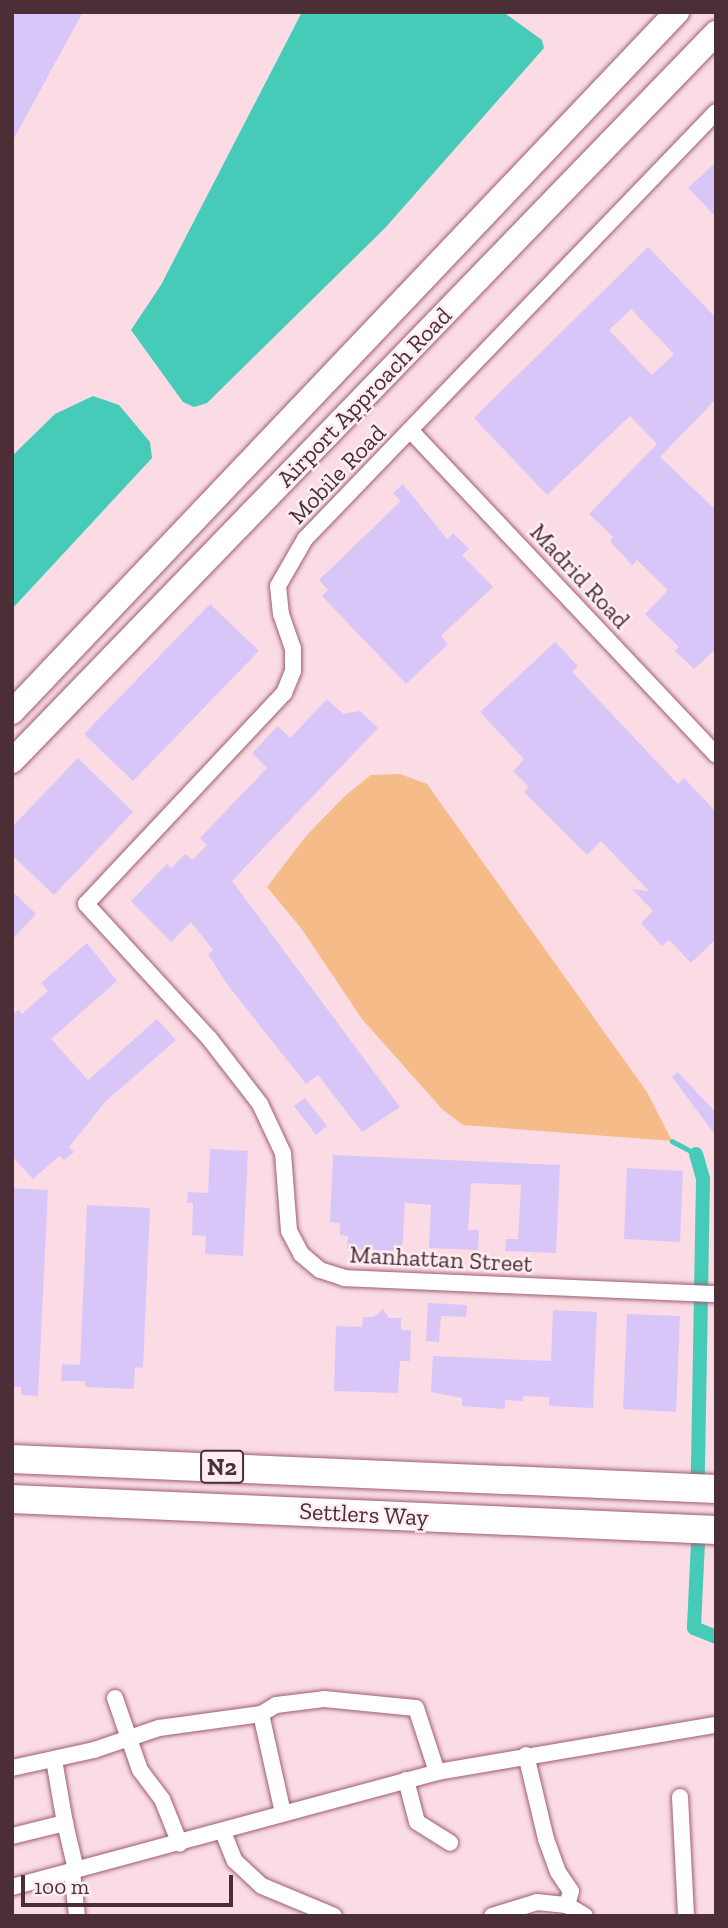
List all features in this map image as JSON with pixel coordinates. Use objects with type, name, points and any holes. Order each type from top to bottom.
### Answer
[{"type":"highway","points":[[12,1446],[433,1475]]},
{"type":"highway","name":"Settlers Way","points":[[12,1459],[716,1489]]},
{"type":"highway","name":"Settlers Way","points":[[12,1499],[716,1530]]},
{"type":"main road","name":"Airport Approach Road","points":[[12,712],[677,12]]},
{"type":"main road","name":"Airport Approach Road","points":[[12,761],[716,33]]},
{"type":"street","name":"Mobile Road","points":[[86,904],[285,693],[293,663],[278,586],[286,566],[305,539],[716,112]]},
{"type":"street","name":"Madrid Road","points":[[410,430],[716,755]]},
{"type":"street","name":"Manhattan Street","points":[[86,904],[208,1038],[260,1104],[283,1153],[289,1231],[301,1254],[320,1270],[344,1278],[716,1294]]},
{"type":"street","points":[[115,1698],[140,1770],[167,1808],[180,1844]]},
{"type":"street","points":[[12,1768],[54,1760],[179,1724],[261,1714],[276,1704],[324,1699],[412,1706],[421,1715],[437,1772]]},
{"type":"street","points":[[261,1714],[283,1813]]},
{"type":"street","points":[[12,1887],[180,1844],[437,1772],[716,1725]]},
{"type":"street","points":[[526,1755],[547,1839],[558,1872],[571,1891],[567,1905]]},
{"type":"street","points":[[54,1760],[74,1871],[78,1916]]},
{"type":"street","points":[[406,1780],[417,1822],[450,1843]]},
{"type":"street","points":[[680,1797],[686,1916]]},
{"type":"street","points":[[12,1836],[65,1823]]},
{"type":"street","points":[[223,1832],[235,1861],[262,1886],[334,1916]]},
{"type":"street","points":[[492,1916],[537,1902],[567,1905],[585,1916]]},
{"type":"shaded area","points":[[302,12],[503,12],[542,40],[544,48],[385,228],[207,403],[194,407],[183,402],[131,330],[161,285]]},
{"type":"shaded area","points":[[93,396],[119,405],[150,442],[152,458],[12,609],[12,456],[55,414]]},
{"type":"shaded area","points":[[400,774],[427,784],[647,1092],[672,1141],[463,1125],[442,1109],[362,1019],[301,928],[267,887],[306,836],[346,795],[371,775]]},
{"type":"building","points":[[12,12],[83,12],[12,142]]},
{"type":"building","points":[[716,162],[716,217],[688,188]]},
{"type":"building","points":[[648,247],[716,318],[716,399],[660,457],[716,510],[716,649],[694,669],[675,651],[679,647],[645,614],[668,590],[637,560],[632,565],[610,541],[613,537],[589,514],[657,444],[630,416],[547,495],[474,418]],"holes":[[[631,309],[674,354],[652,375],[609,330]]]},
{"type":"building","points":[[403,484],[447,539],[453,533],[469,549],[462,555],[493,587],[441,636],[448,644],[406,684],[322,596],[328,590],[319,580],[401,501],[393,493]]},
{"type":"building","points":[[210,604],[259,651],[133,781],[84,734]]},
{"type":"building","points":[[555,642],[578,666],[572,672],[678,784],[684,778],[716,812],[716,939],[691,963],[669,940],[662,946],[641,923],[653,911],[632,889],[649,891],[601,841],[587,855],[524,792],[529,787],[513,771],[524,759],[480,712]]},
{"type":"building","points":[[327,699],[343,714],[360,711],[378,728],[232,881],[400,1107],[362,1132],[318,1075],[306,1084],[227,984],[208,954],[213,950],[191,922],[171,942],[131,901],[167,864],[171,868],[185,854],[193,860],[207,845],[200,838],[267,768],[252,753],[278,726],[290,738]]},
{"type":"building","points":[[78,758],[133,812],[54,895],[12,855],[12,827]]},
{"type":"building","points":[[12,891],[36,914],[12,940]]},
{"type":"building","points":[[87,943],[117,981],[51,1039],[88,1080],[157,1019],[176,1040],[106,1101],[69,1147],[74,1152],[64,1160],[59,1156],[33,1179],[12,1156],[12,1014],[19,1010],[22,1014],[48,991],[41,983]]},
{"type":"building","points":[[678,1072],[716,1113],[716,1136],[672,1077]]},
{"type":"building","points":[[305,1098],[327,1126],[316,1135],[294,1106]]},
{"type":"building","points":[[210,1149],[248,1151],[243,1256],[205,1254],[206,1236],[192,1235],[193,1203],[187,1203],[188,1192],[208,1193]]},
{"type":"building","points":[[333,1155],[560,1165],[556,1253],[505,1251],[506,1239],[518,1239],[521,1185],[471,1183],[468,1230],[479,1230],[478,1250],[429,1248],[431,1205],[405,1203],[402,1251],[347,1249],[348,1236],[340,1235],[340,1223],[330,1222]]},
{"type":"building","points":[[627,1168],[683,1171],[680,1242],[624,1239]]},
{"type":"building","points":[[12,1188],[48,1190],[38,1396],[21,1395],[21,1387],[12,1387]]},
{"type":"building","points":[[87,1205],[150,1208],[143,1368],[135,1367],[134,1389],[85,1387],[85,1381],[61,1381],[62,1364],[80,1365]]},
{"type":"building","points":[[428,1303],[467,1305],[466,1317],[441,1316],[439,1342],[426,1341]]},
{"type":"building","points":[[383,1309],[389,1318],[401,1318],[401,1330],[411,1330],[410,1361],[400,1361],[398,1393],[334,1391],[336,1326],[362,1327],[363,1317],[374,1317]]},
{"type":"building","points":[[553,1310],[597,1312],[593,1408],[549,1406],[549,1397],[523,1396],[523,1401],[505,1400],[505,1409],[462,1406],[462,1398],[431,1392],[433,1356],[551,1361]]},
{"type":"building","points":[[627,1314],[680,1316],[676,1412],[623,1409]]},
{"type":"waterway","points":[[672,1141],[696,1154]]},
{"type":"waterway","points":[[696,1154],[703,1179],[698,1474]]},
{"type":"waterway","points":[[698,1542],[694,1628],[716,1637]]}]
